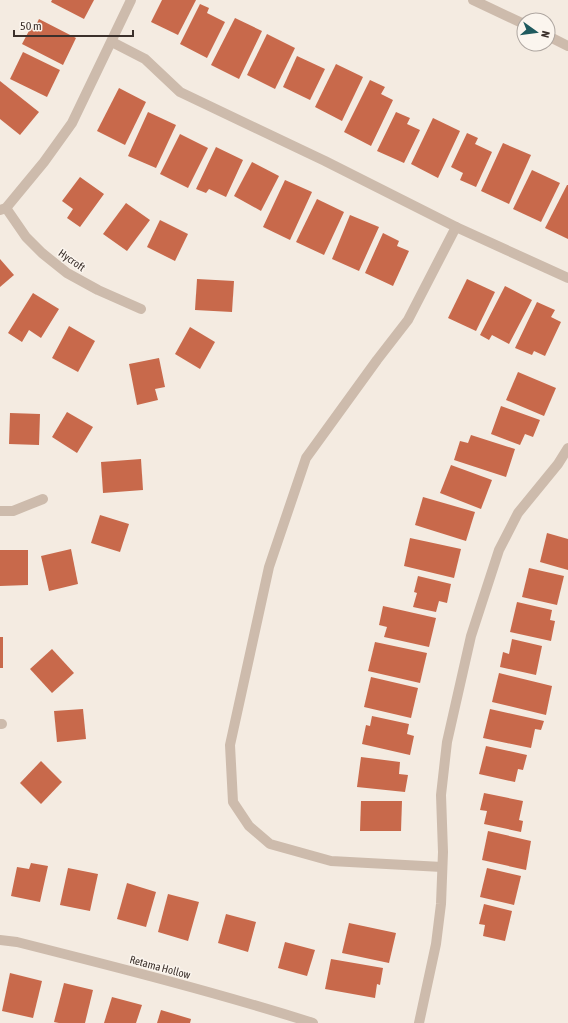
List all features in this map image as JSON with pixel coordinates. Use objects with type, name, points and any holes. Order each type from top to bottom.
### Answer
[{"type":"street","points":[[3,209],[44,162],[72,123],[131,0]]},
{"type":"street","points":[[473,0],[516,20]]},
{"type":"street","points":[[556,40],[568,46]]},
{"type":"street","points":[[112,42],[145,59],[180,92],[325,161],[456,227],[568,278]]},
{"type":"street","name":"Hycroft","points":[[3,209],[26,237],[67,273],[98,290],[141,309]]},
{"type":"street","points":[[442,867],[331,862],[270,844],[249,826],[233,802],[230,745],[269,567],[306,458],[408,320],[456,227]]},
{"type":"street","points":[[419,1023],[436,944],[441,904],[441,796],[447,742],[471,636],[499,550],[518,513],[558,464],[568,448]]},
{"type":"street","points":[[0,511],[13,511],[43,499]]},
{"type":"street","name":"Retama Hollow","points":[[0,940],[17,942],[124,970],[273,1010],[313,1023]]},
{"type":"building","points":[[52,0],[94,0],[84,19],[51,2]]},
{"type":"building","points":[[162,0],[196,0],[178,35],[151,22]]},
{"type":"building","points":[[200,4],[209,8],[207,13],[225,22],[207,58],[180,44]]},
{"type":"building","points":[[235,18],[262,31],[239,79],[211,65]]},
{"type":"building","points":[[39,19],[76,38],[63,65],[22,44],[31,27],[34,29]]},
{"type":"building","points":[[267,34],[295,48],[275,89],[247,75]]},
{"type":"building","points":[[23,52],[60,70],[47,97],[10,79]]},
{"type":"building","points":[[297,56],[325,69],[310,100],[283,87]]},
{"type":"building","points":[[336,64],[363,77],[342,121],[315,107]]},
{"type":"building","points":[[370,80],[385,87],[381,94],[393,100],[371,146],[344,132]]},
{"type":"building","points":[[0,81],[39,112],[20,135],[0,119]]},
{"type":"building","points":[[119,88],[146,102],[125,145],[97,131]]},
{"type":"building","points":[[148,112],[176,125],[156,168],[128,156]]},
{"type":"building","points":[[396,112],[410,118],[407,124],[420,130],[404,163],[377,151]]},
{"type":"building","points":[[433,118],[460,131],[438,178],[411,164]]},
{"type":"building","points":[[467,133],[478,138],[475,144],[492,152],[476,187],[460,180],[463,173],[451,167]]},
{"type":"building","points":[[180,134],[208,148],[188,188],[160,174]]},
{"type":"building","points":[[503,143],[531,155],[509,204],[481,191]]},
{"type":"building","points":[[216,147],[243,160],[226,197],[209,189],[206,193],[196,189]]},
{"type":"building","points":[[252,162],[279,176],[261,211],[234,196]]},
{"type":"building","points":[[532,170],[560,183],[541,222],[513,209]]},
{"type":"building","points":[[80,177],[104,194],[80,227],[67,218],[73,209],[62,201]]},
{"type":"building","points":[[285,180],[312,192],[290,240],[263,227]]},
{"type":"building","points":[[568,185],[568,239],[545,228]]},
{"type":"building","points":[[317,199],[344,212],[324,255],[296,242]]},
{"type":"building","points":[[126,203],[150,220],[127,251],[103,234]]},
{"type":"building","points":[[350,215],[379,227],[359,271],[332,259]]},
{"type":"building","points":[[160,220],[188,234],[175,261],[147,247]]},
{"type":"building","points":[[383,233],[399,241],[397,246],[409,251],[393,286],[365,273]]},
{"type":"building","points":[[0,259],[14,275],[0,287]]},
{"type":"building","points":[[197,279],[234,281],[232,312],[195,310]]},
{"type":"building","points":[[467,279],[495,292],[476,331],[448,318]]},
{"type":"building","points":[[505,286],[532,300],[509,344],[492,335],[489,340],[480,335]]},
{"type":"building","points":[[33,293],[59,309],[41,338],[29,330],[22,342],[8,333]]},
{"type":"building","points":[[537,302],[555,310],[551,317],[561,322],[545,356],[534,351],[532,355],[515,348]]},
{"type":"building","points":[[69,326],[95,341],[78,372],[52,358]]},
{"type":"building","points":[[190,327],[215,342],[200,369],[175,354]]},
{"type":"building","points":[[159,358],[165,387],[155,389],[158,400],[137,405],[129,364]]},
{"type":"building","points":[[518,372],[556,388],[544,416],[506,400]]},
{"type":"building","points":[[501,406],[540,420],[533,437],[525,434],[520,445],[491,434]]},
{"type":"building","points":[[67,412],[93,427],[77,453],[52,437]]},
{"type":"building","points":[[10,413],[40,414],[39,445],[9,444]]},
{"type":"building","points":[[471,435],[515,449],[506,477],[454,460],[460,441],[468,443]]},
{"type":"building","points":[[141,459],[143,490],[103,493],[101,462]]},
{"type":"building","points":[[451,465],[492,480],[481,509],[440,493]]},
{"type":"building","points":[[423,497],[475,512],[466,541],[415,525]]},
{"type":"building","points":[[100,515],[129,524],[120,552],[91,543]]},
{"type":"building","points":[[547,533],[568,539],[568,570],[540,562]]},
{"type":"building","points":[[410,538],[461,549],[454,578],[404,566]]},
{"type":"building","points":[[71,549],[78,584],[49,591],[41,556]]},
{"type":"building","points":[[0,550],[28,550],[28,585],[0,586]]},
{"type":"building","points":[[529,568],[564,576],[557,605],[522,597]]},
{"type":"building","points":[[418,576],[451,584],[447,603],[439,601],[436,612],[413,607],[417,593],[414,592]]},
{"type":"building","points":[[517,602],[552,610],[550,620],[555,621],[551,641],[510,632]]},
{"type":"building","points":[[383,606],[436,618],[429,647],[384,637],[387,627],[379,625]]},
{"type":"building","points":[[0,637],[3,637],[3,668],[0,668]]},
{"type":"building","points":[[512,639],[542,646],[536,675],[500,667],[503,652],[509,654]]},
{"type":"building","points":[[375,642],[427,653],[420,683],[368,671]]},
{"type":"building","points":[[52,649],[74,673],[52,693],[30,669]]},
{"type":"building","points":[[499,673],[552,686],[546,715],[492,702]]},
{"type":"building","points":[[371,677],[418,688],[411,718],[364,707]]},
{"type":"building","points":[[83,709],[86,739],[57,742],[54,711]]},
{"type":"building","points":[[490,709],[544,721],[541,730],[535,729],[531,748],[483,738]]},
{"type":"building","points":[[372,716],[409,724],[407,734],[414,736],[410,755],[362,744],[366,725],[370,726]]},
{"type":"building","points":[[486,746],[527,755],[523,770],[518,769],[515,782],[479,774]]},
{"type":"building","points":[[361,757],[400,762],[399,774],[408,775],[405,792],[357,787]]},
{"type":"building","points":[[41,761],[62,782],[41,804],[20,783]]},
{"type":"building","points":[[484,793],[523,801],[519,820],[523,821],[521,832],[484,824],[487,811],[480,810]]},
{"type":"building","points":[[361,801],[402,801],[401,831],[360,831]]},
{"type":"building","points":[[488,831],[531,841],[526,870],[482,860]]},
{"type":"building","points":[[31,863],[48,866],[40,902],[11,896],[17,867],[29,869]]},
{"type":"building","points":[[68,868],[98,874],[90,911],[60,905]]},
{"type":"building","points":[[487,868],[521,876],[514,905],[480,897]]},
{"type":"building","points":[[127,883],[156,892],[146,927],[117,919]]},
{"type":"building","points":[[168,894],[199,902],[188,941],[158,932]]},
{"type":"building","points":[[484,904],[512,911],[505,941],[483,936],[485,925],[479,924]]},
{"type":"building","points":[[226,914],[256,922],[248,952],[218,943]]},
{"type":"building","points":[[349,923],[396,933],[389,963],[342,953]]},
{"type":"building","points":[[285,942],[315,950],[307,976],[278,968]]},
{"type":"building","points":[[331,959],[383,968],[380,985],[377,984],[375,998],[325,989]]},
{"type":"building","points":[[10,973],[42,981],[33,1018],[2,1011]]},
{"type":"building","points":[[64,983],[93,990],[85,1023],[54,1022]]},
{"type":"building","points":[[112,997],[142,1005],[136,1023],[104,1023]]},
{"type":"building","points":[[161,1010],[191,1019],[190,1023],[157,1023]]}]
